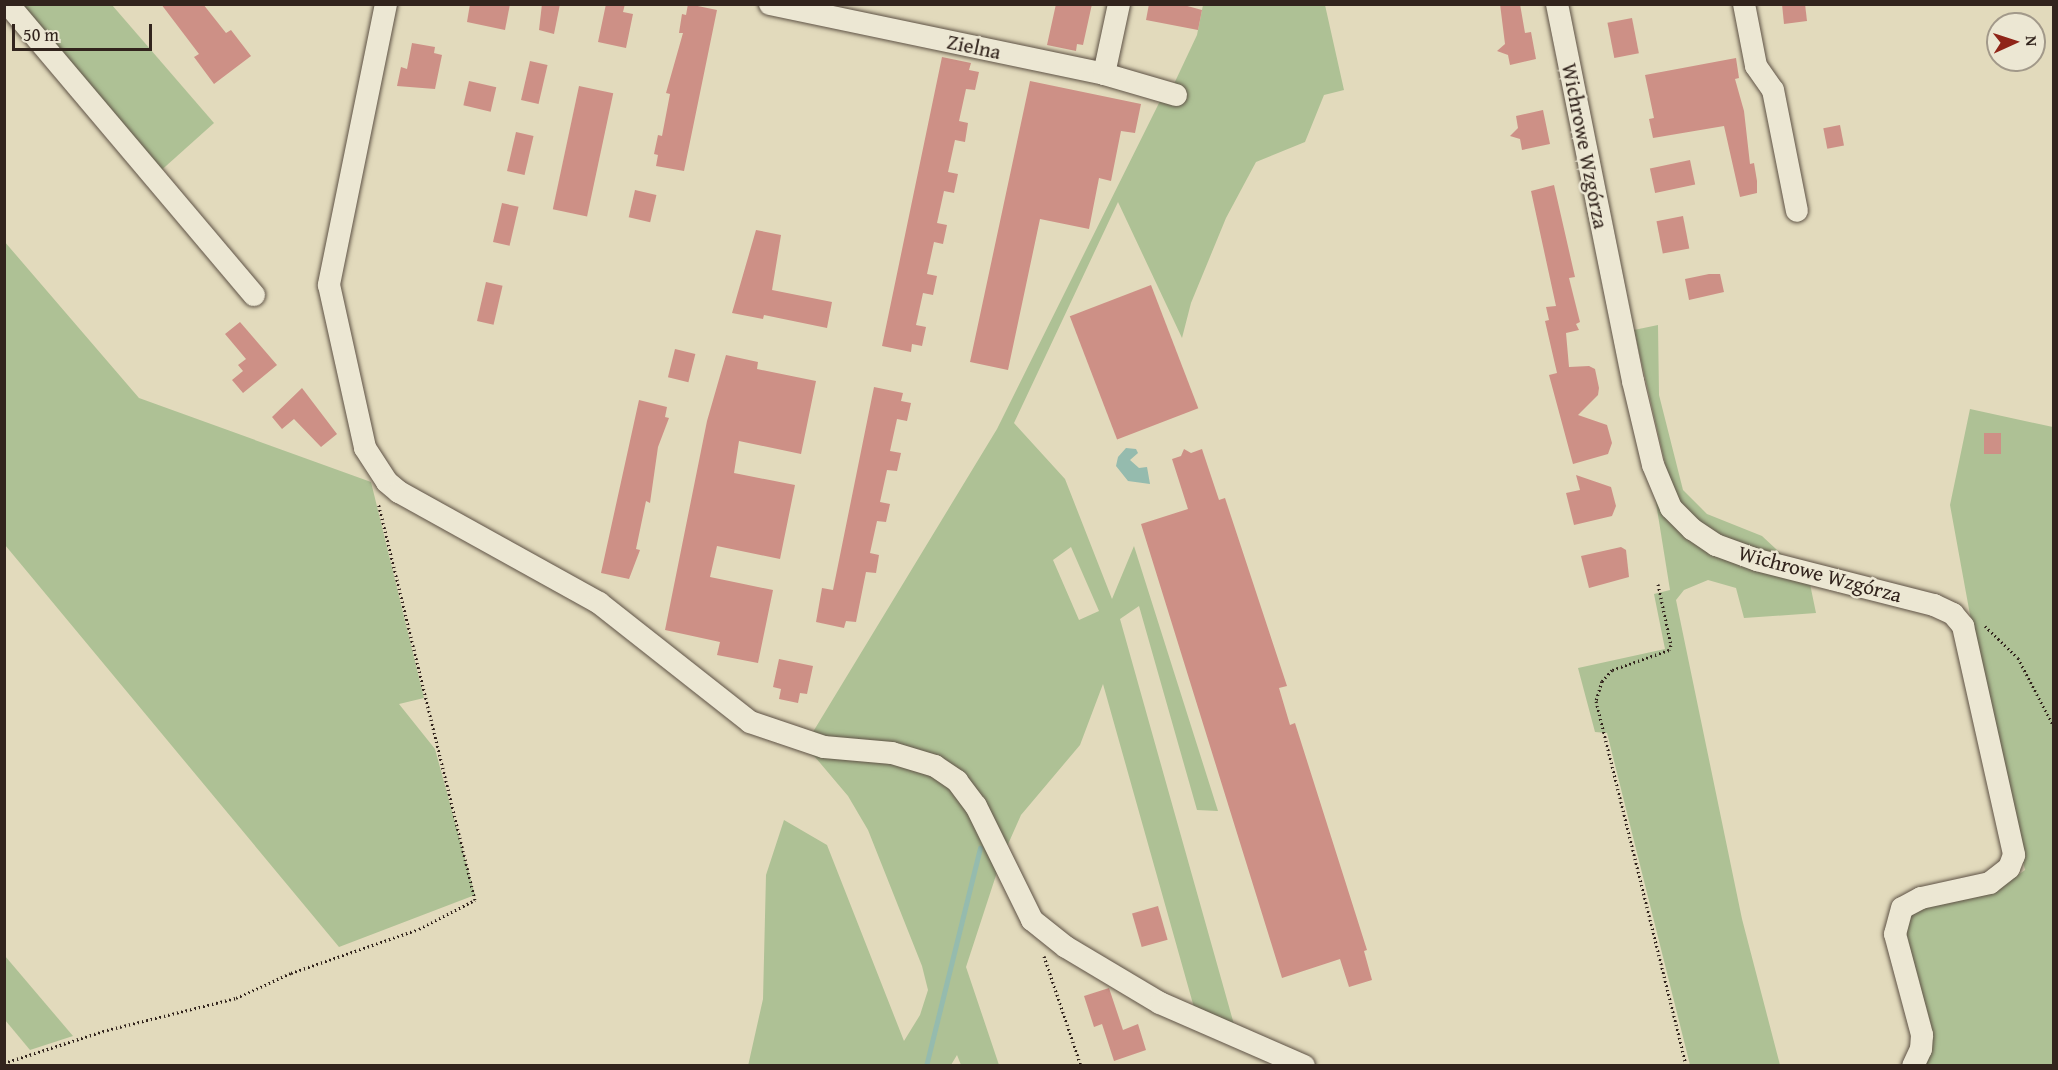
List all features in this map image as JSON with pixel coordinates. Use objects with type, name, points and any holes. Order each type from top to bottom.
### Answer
[{"type":"street","points":[[8,4],[254,294]]},
{"type":"street","points":[[386,4],[329,285],[365,448],[387,482],[399,492],[599,603],[636,629],[702,687],[750,722],[824,747],[892,753],[936,766],[957,781],[976,806],[1032,920],[1066,947],[1160,1003],[1304,1065]]},
{"type":"street","name":"Zielna","points":[[770,4],[1104,74],[1176,95]]},
{"type":"street","points":[[1104,74],[1119,4]]},
{"type":"street","name":"Wichrowe Wzgórza","points":[[1557,4],[1633,381],[1659,481],[1671,508],[1692,530],[1716,545],[1757,560],[1934,605],[1953,614]]},
{"type":"street","points":[[1744,4],[1756,66],[1773,90],[1797,212]]},
{"type":"street","points":[[1913,1065],[1921,1049],[1922,1035],[1895,934],[1902,908],[1921,898],[1990,883],[2009,868],[2014,855],[1970,647],[1963,626],[1953,614]]},
{"type":"path","points":[[4,1063],[236,998],[291,973],[419,929],[475,900],[376,495]]},
{"type":"path","points":[[1658,584],[1671,645],[1669,650],[1612,670],[1602,681],[1596,701],[1686,1065]]},
{"type":"path","points":[[1953,614],[1982,623],[2018,658],[2054,727]]},
{"type":"path","points":[[1043,954],[1081,1065]]},
{"type":"green space","points":[[4,5],[112,5],[214,123],[147,183]]},
{"type":"green space","points":[[1203,5],[1325,5],[1344,90],[1324,95],[1305,142],[1256,162],[1226,218],[1191,303],[1182,338],[1118,202],[1014,423],[1065,479],[1112,599],[1134,546],[1218,811],[1197,810],[1139,606],[1120,619],[1235,1028],[1195,1011],[1103,684],[1080,745],[1021,815],[1001,860],[966,967],[999,1065],[961,1065],[957,1055],[951,1065],[748,1066],[763,999],[766,875],[784,820],[827,845],[904,1041],[920,1015],[928,990],[922,966],[868,830],[848,796],[815,757],[802,750],[997,429],[1161,99],[1173,86],[1197,35]],"holes":[[[1071,547],[1099,611],[1079,620],[1053,560]]]},
{"type":"green space","points":[[4,241],[139,398],[371,482],[424,698],[399,704],[435,749],[475,895],[339,947],[5,545]]},
{"type":"green space","points":[[1658,325],[1659,395],[1683,490],[1707,514],[1762,536],[1791,563],[1722,541],[1674,502],[1634,330]]},
{"type":"green space","points":[[1970,409],[2053,427],[2053,1065],[1920,1065],[1900,930],[1906,913],[2004,885],[2025,870],[1989,719],[1950,505]]},
{"type":"green space","points":[[1653,484],[1669,515],[1810,584],[1816,613],[1744,618],[1736,588],[1708,580],[1684,590],[1676,600],[1742,919],[1780,1065],[1690,1065],[1607,733],[1595,732],[1578,668],[1665,649],[1654,594],[1670,590]]},
{"type":"green space","points":[[4,956],[73,1036],[30,1050],[5,1020]]},
{"type":"water","points":[[1126,448],[1136,449],[1138,453],[1130,460],[1139,468],[1147,467],[1150,484],[1128,481],[1116,466],[1118,457]]},
{"type":"building","points":[[161,4],[203,4],[226,33],[231,30],[251,56],[214,84],[194,57],[199,54]]},
{"type":"building","points":[[470,4],[510,4],[505,30],[467,22]]},
{"type":"building","points":[[542,4],[560,4],[554,34],[539,30]]},
{"type":"building","points":[[606,4],[625,4],[623,12],[633,14],[626,48],[598,42]]},
{"type":"building","points":[[688,4],[717,10],[684,171],[656,166],[658,155],[654,154],[658,135],[662,136],[670,94],[666,93],[683,33],[679,33],[682,14],[686,15]]},
{"type":"building","points":[[1056,4],[1092,4],[1083,45],[1077,44],[1076,51],[1047,45]]},
{"type":"building","points":[[1149,4],[1180,4],[1202,10],[1198,30],[1146,20]]},
{"type":"building","points":[[1500,4],[1520,4],[1525,33],[1531,32],[1536,59],[1510,65],[1508,55],[1497,51],[1505,44]]},
{"type":"building","points":[[1782,4],[1805,4],[1807,21],[1784,24]]},
{"type":"building","points":[[1632,18],[1639,53],[1614,58],[1607,23]]},
{"type":"building","points":[[412,43],[435,47],[434,53],[442,55],[435,89],[397,86],[401,67],[407,69]]},
{"type":"building","points":[[942,57],[971,63],[969,70],[979,72],[975,90],[966,89],[959,121],[968,123],[965,142],[955,140],[948,172],[958,174],[954,193],[944,191],[937,223],[947,225],[943,244],[934,242],[927,274],[937,276],[933,295],[923,293],[916,325],[926,327],[922,346],[912,344],[911,352],[882,346]]},
{"type":"building","points":[[1736,58],[1739,78],[1735,79],[1744,111],[1750,164],[1754,163],[1757,181],[1757,193],[1740,197],[1724,126],[1653,138],[1649,119],[1654,118],[1645,75]]},
{"type":"building","points":[[530,61],[548,65],[539,104],[521,100]]},
{"type":"building","points":[[469,81],[496,87],[491,112],[463,105]]},
{"type":"building","points":[[1030,81],[1141,104],[1135,133],[1121,131],[1111,181],[1099,178],[1089,229],[1040,219],[1008,370],[970,362]]},
{"type":"building","points":[[579,86],[613,93],[587,217],[553,209]]},
{"type":"building","points":[[1543,110],[1550,144],[1522,150],[1520,139],[1510,136],[1518,128],[1516,116]]},
{"type":"building","points":[[1840,125],[1844,146],[1827,149],[1823,128]]},
{"type":"building","points":[[516,132],[534,136],[525,175],[507,171]]},
{"type":"building","points":[[1690,160],[1695,184],[1655,193],[1650,169]]},
{"type":"building","points":[[1554,185],[1575,277],[1569,278],[1580,322],[1576,324],[1579,330],[1566,333],[1569,367],[1589,366],[1595,369],[1599,388],[1598,395],[1578,415],[1607,425],[1612,443],[1608,454],[1573,464],[1549,375],[1557,373],[1545,321],[1549,320],[1546,307],[1556,306],[1531,191]]},
{"type":"building","points":[[635,190],[656,195],[650,222],[629,217]]},
{"type":"building","points":[[502,203],[519,207],[510,246],[493,242]]},
{"type":"building","points":[[1683,216],[1689,248],[1663,254],[1656,221]]},
{"type":"building","points":[[756,230],[781,235],[772,290],[832,302],[827,328],[764,315],[763,319],[732,313]]},
{"type":"building","points":[[1720,274],[1724,292],[1689,300],[1685,279]]},
{"type":"building","points":[[486,282],[503,286],[494,325],[477,321]]},
{"type":"building","points":[[1151,285],[1198,408],[1117,439],[1070,316]]},
{"type":"building","points":[[240,322],[277,365],[243,393],[232,380],[243,371],[238,365],[246,359],[225,334]]},
{"type":"building","points":[[675,349],[695,354],[688,382],[668,377]]},
{"type":"building","points":[[726,355],[758,362],[757,369],[816,381],[801,454],[739,441],[734,473],[795,485],[780,559],[717,546],[710,577],[773,590],[758,663],[717,655],[720,642],[665,630],[707,421]]},
{"type":"building","points":[[874,387],[903,393],[901,401],[911,403],[907,421],[897,419],[890,451],[901,453],[897,471],[887,470],[880,502],[890,504],[886,522],[877,521],[870,553],[879,555],[876,573],[866,572],[856,622],[846,621],[844,628],[816,622],[822,588],[833,590]]},
{"type":"building","points":[[302,388],[337,434],[321,447],[294,419],[282,429],[272,417]]},
{"type":"building","points":[[639,400],[667,407],[665,417],[669,418],[658,447],[650,503],[646,501],[636,549],[640,550],[629,579],[601,573]]},
{"type":"building","points":[[1984,433],[2001,433],[2001,454],[1984,454]]},
{"type":"building","points":[[1184,449],[1191,453],[1202,449],[1219,500],[1225,498],[1287,686],[1279,688],[1290,725],[1295,723],[1367,950],[1364,951],[1372,980],[1349,987],[1340,959],[1282,978],[1141,524],[1188,509],[1172,459],[1181,456]]},
{"type":"building","points":[[1576,475],[1611,487],[1616,506],[1612,516],[1574,525],[1566,493],[1580,490]]},
{"type":"building","points":[[1621,547],[1626,550],[1629,577],[1589,588],[1581,556]]},
{"type":"building","points":[[779,659],[813,666],[807,694],[800,693],[798,703],[779,699],[781,689],[773,687]]},
{"type":"building","points":[[1158,906],[1168,940],[1142,947],[1132,913]]},
{"type":"building","points":[[1109,988],[1123,1030],[1138,1024],[1146,1050],[1114,1061],[1102,1024],[1094,1027],[1084,996]]},
{"type":"waterway","points":[[926,1066],[980,848]]}]
